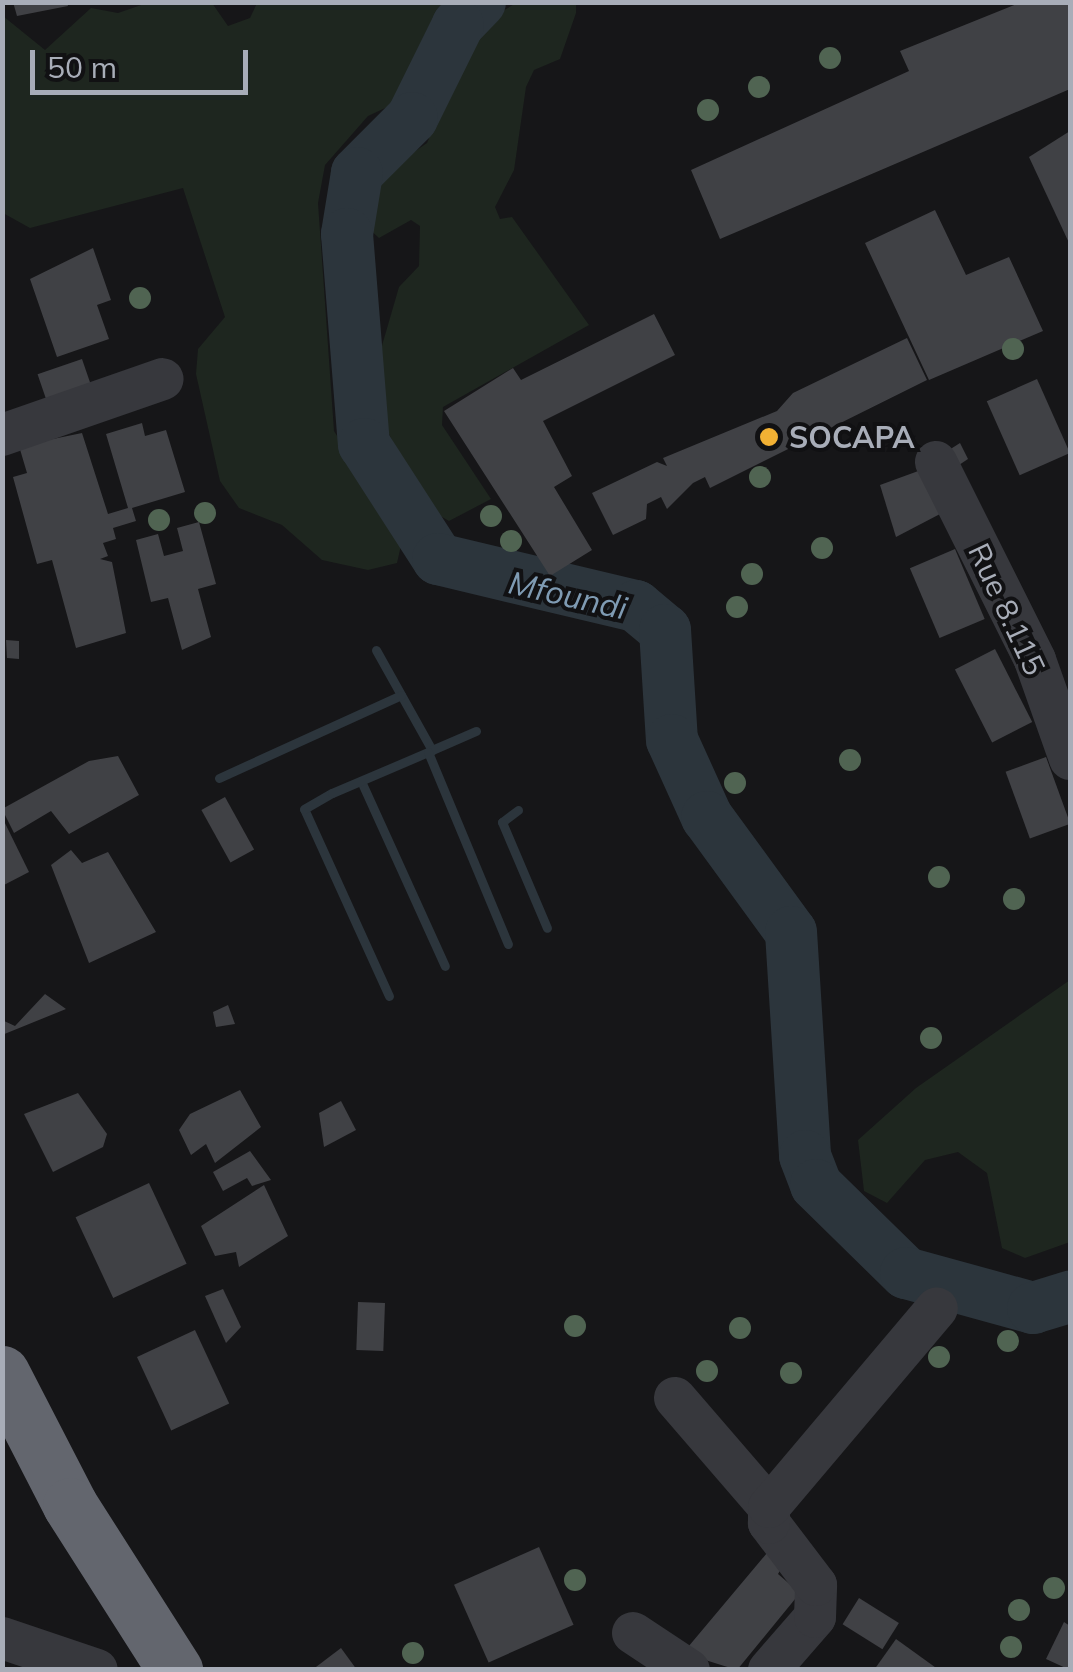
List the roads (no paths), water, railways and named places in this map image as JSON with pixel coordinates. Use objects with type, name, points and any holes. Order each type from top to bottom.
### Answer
[{"type":"highway","points":[[2,1373],[70,1505],[174,1670]]},
{"type":"highway","points":[[2,1430],[142,1670]]},
{"type":"street","points":[[2,435],[162,378]]},
{"type":"street","name":"Rue 8.115","points":[[936,462],[1035,660],[1070,759]]},
{"type":"street","points":[[768,1670],[815,1616],[816,1585],[769,1523],[769,1507],[937,1308]]},
{"type":"street","points":[[675,1398],[769,1507]]},
{"type":"street","points":[[633,1632],[689,1670]]},
{"type":"street","points":[[2,1638],[97,1670]]},
{"type":"waterway","name":"Mfoundi","points":[[480,2],[458,25],[412,118],[357,173],[347,234],[364,444],[438,559],[636,606],[665,630],[672,740],[707,817],[791,932],[805,1156],[816,1185],[906,1273],[1033,1308],[1070,1297]]},
{"type":"waterway","points":[[376,650],[432,750],[476,731]]},
{"type":"waterway","points":[[219,778],[401,695]]},
{"type":"waterway","points":[[389,996],[304,809],[332,793],[428,752],[508,944]]},
{"type":"waterway","points":[[361,781],[445,966]]},
{"type":"waterway","points":[[518,810],[502,822],[547,928]]},
{"type":"place","name":"SOCAPA","points":[[769,437]]}]
